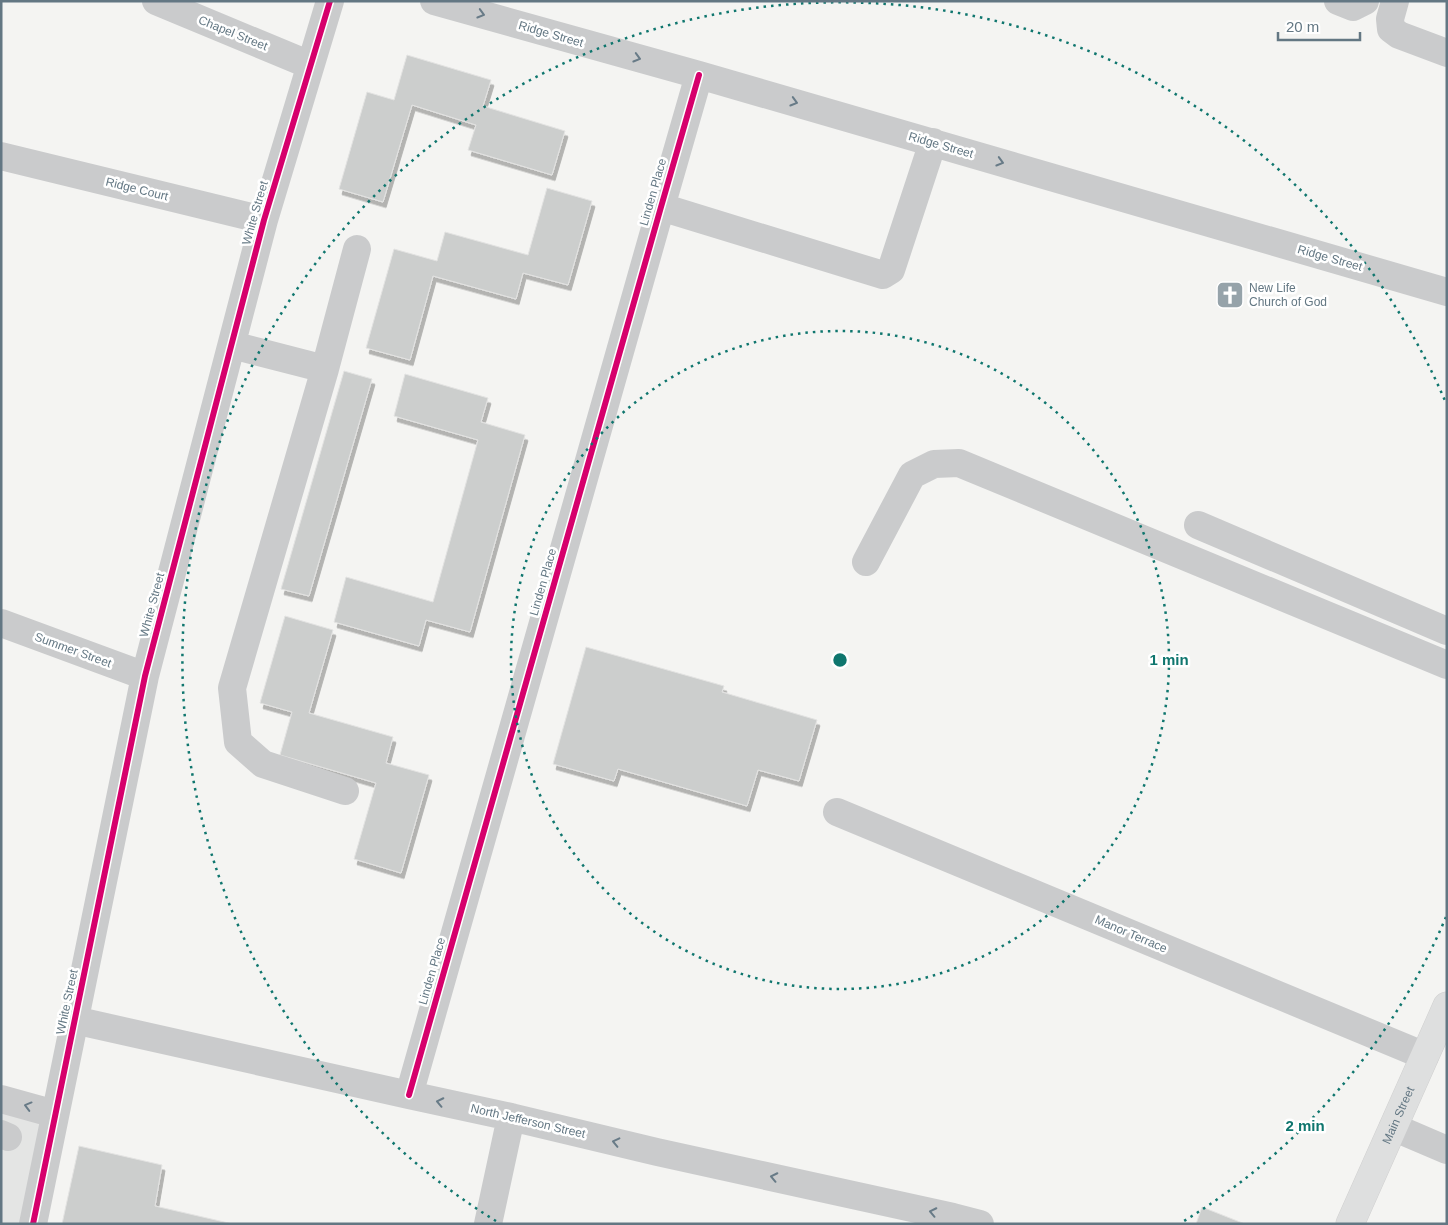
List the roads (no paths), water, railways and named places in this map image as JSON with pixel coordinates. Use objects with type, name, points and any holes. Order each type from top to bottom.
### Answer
[{"type":"main road","name":"Main Street","points":[[1350,1224],[1447,1006]]},
{"type":"street","name":"Chapel Street","points":[[156,1],[310,65]]},
{"type":"street","name":"White Street","points":[[33,1224],[145,676],[264,220],[330,1]]},
{"type":"street","name":"Ridge Street","points":[[434,1],[700,75],[1447,292]]},
{"type":"street","points":[[1338,1],[1353,7],[1365,1]]},
{"type":"street","points":[[1395,1],[1390,20],[1391,29],[1398,35],[1447,53]]},
{"type":"street","name":"Linden Place","points":[[409,1095],[700,75]]},
{"type":"street","points":[[661,207],[883,275],[891,270],[933,142]]},
{"type":"street","name":"Ridge Court","points":[[5,158],[264,220]]},
{"type":"street","points":[[345,791],[263,764],[238,742],[232,688],[326,370],[358,248]]},
{"type":"street","points":[[232,345],[326,370]]},
{"type":"street","points":[[866,562],[912,475],[934,464],[960,463],[1447,665]]},
{"type":"street","points":[[1198,525],[1447,631]]},
{"type":"street","name":"Summer Street","points":[[1,623],[145,676]]},
{"type":"street","name":"Manor Terrace","points":[[837,812],[1425,1056]]},
{"type":"street","name":"North Jefferson Street","points":[[74,1020],[511,1117],[657,1152],[943,1214],[980,1224]]},
{"type":"street","points":[[1,1099],[55,1114]]},
{"type":"street","points":[[488,1224],[511,1117]]},
{"type":"street","points":[[1393,1127],[1447,1150]]},
{"type":"place","name":"New Life Church of God","points":[[1230,295]]}]
